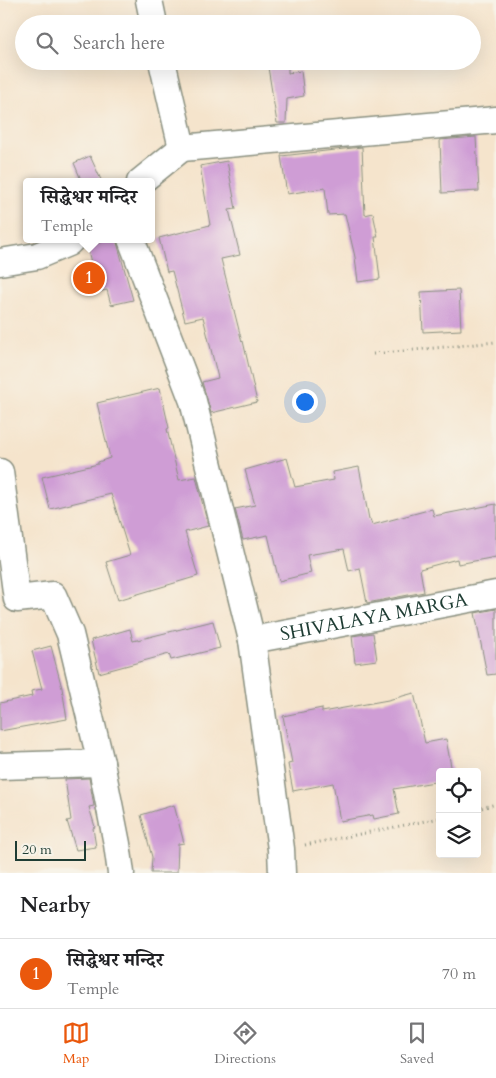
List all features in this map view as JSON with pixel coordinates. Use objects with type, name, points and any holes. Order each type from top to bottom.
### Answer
[{"type":"street","points":[[149,0],[152,15]]},
{"type":"street","points":[[164,70],[182,148]]},
{"type":"street","points":[[145,178],[182,148],[496,120]]},
{"type":"street","points":[[0,262],[37,256],[68,243]]},
{"type":"street","points":[[133,243],[194,401],[252,640],[281,861]]},
{"type":"street","points":[[0,472],[17,599],[54,595],[70,634],[101,763],[121,873]]},
{"type":"street","name":"SHIVALAYA MARGA","points":[[252,640],[496,594]]},
{"type":"street","points":[[0,766],[101,763]]},
{"type":"path","points":[[373,354],[496,342]]},
{"type":"path","points":[[481,808],[496,804]]},
{"type":"path","points":[[281,861],[436,819]]},
{"type":"building","points":[[268,70],[288,70],[288,73],[301,71],[304,96],[287,99],[286,123],[277,123]]},
{"type":"building","points":[[476,137],[479,191],[442,193],[440,140]]},
{"type":"building","points":[[362,147],[365,215],[373,213],[378,237],[375,237],[380,279],[358,282],[355,257],[345,214],[328,215],[325,188],[287,194],[281,156]]},
{"type":"building","points":[[90,156],[100,178],[80,178],[74,163]]},
{"type":"building","points":[[227,161],[236,209],[229,210],[240,255],[221,259],[257,402],[211,413],[202,382],[218,378],[203,317],[185,321],[172,271],[167,272],[159,238],[210,225],[200,166]]},
{"type":"building","points":[[98,243],[117,243],[133,300],[111,305],[107,290],[98,292],[87,246]]},
{"type":"building","points":[[459,290],[461,330],[423,332],[421,292]]},
{"type":"building","points":[[160,388],[179,480],[196,477],[208,526],[185,532],[198,576],[118,600],[106,562],[130,555],[111,494],[50,509],[42,477],[98,464],[98,462],[110,458],[97,403]]},
{"type":"building","points":[[287,458],[295,487],[334,480],[333,472],[359,467],[369,519],[372,525],[432,509],[434,516],[496,504],[496,557],[458,564],[457,559],[420,569],[424,592],[367,603],[360,568],[349,571],[344,549],[307,555],[311,573],[279,581],[268,535],[243,540],[235,509],[255,505],[245,470]]},
{"type":"building","points":[[496,609],[496,674],[487,675],[475,613]]},
{"type":"building","points":[[213,621],[220,648],[171,660],[169,654],[99,673],[91,640],[130,629],[133,641]]},
{"type":"building","points":[[373,633],[377,660],[355,663],[352,636]]},
{"type":"building","points":[[51,646],[62,688],[67,719],[0,731],[0,703],[32,696],[31,691],[42,689],[32,651]]},
{"type":"building","points":[[414,693],[425,743],[446,739],[451,768],[436,768],[436,782],[394,789],[399,814],[374,819],[373,815],[340,821],[333,783],[293,791],[288,764],[292,763],[283,716],[322,708],[322,712],[388,700]]},
{"type":"building","points":[[89,778],[94,806],[89,807],[95,827],[93,828],[96,847],[76,850],[67,821],[71,820],[65,779]]},
{"type":"building","points":[[174,805],[184,843],[178,844],[177,873],[151,873],[152,857],[141,815]]},
{"type":"place","name":"सिद्धेश्वर मन्दिर","points":[[89,278]]}]
